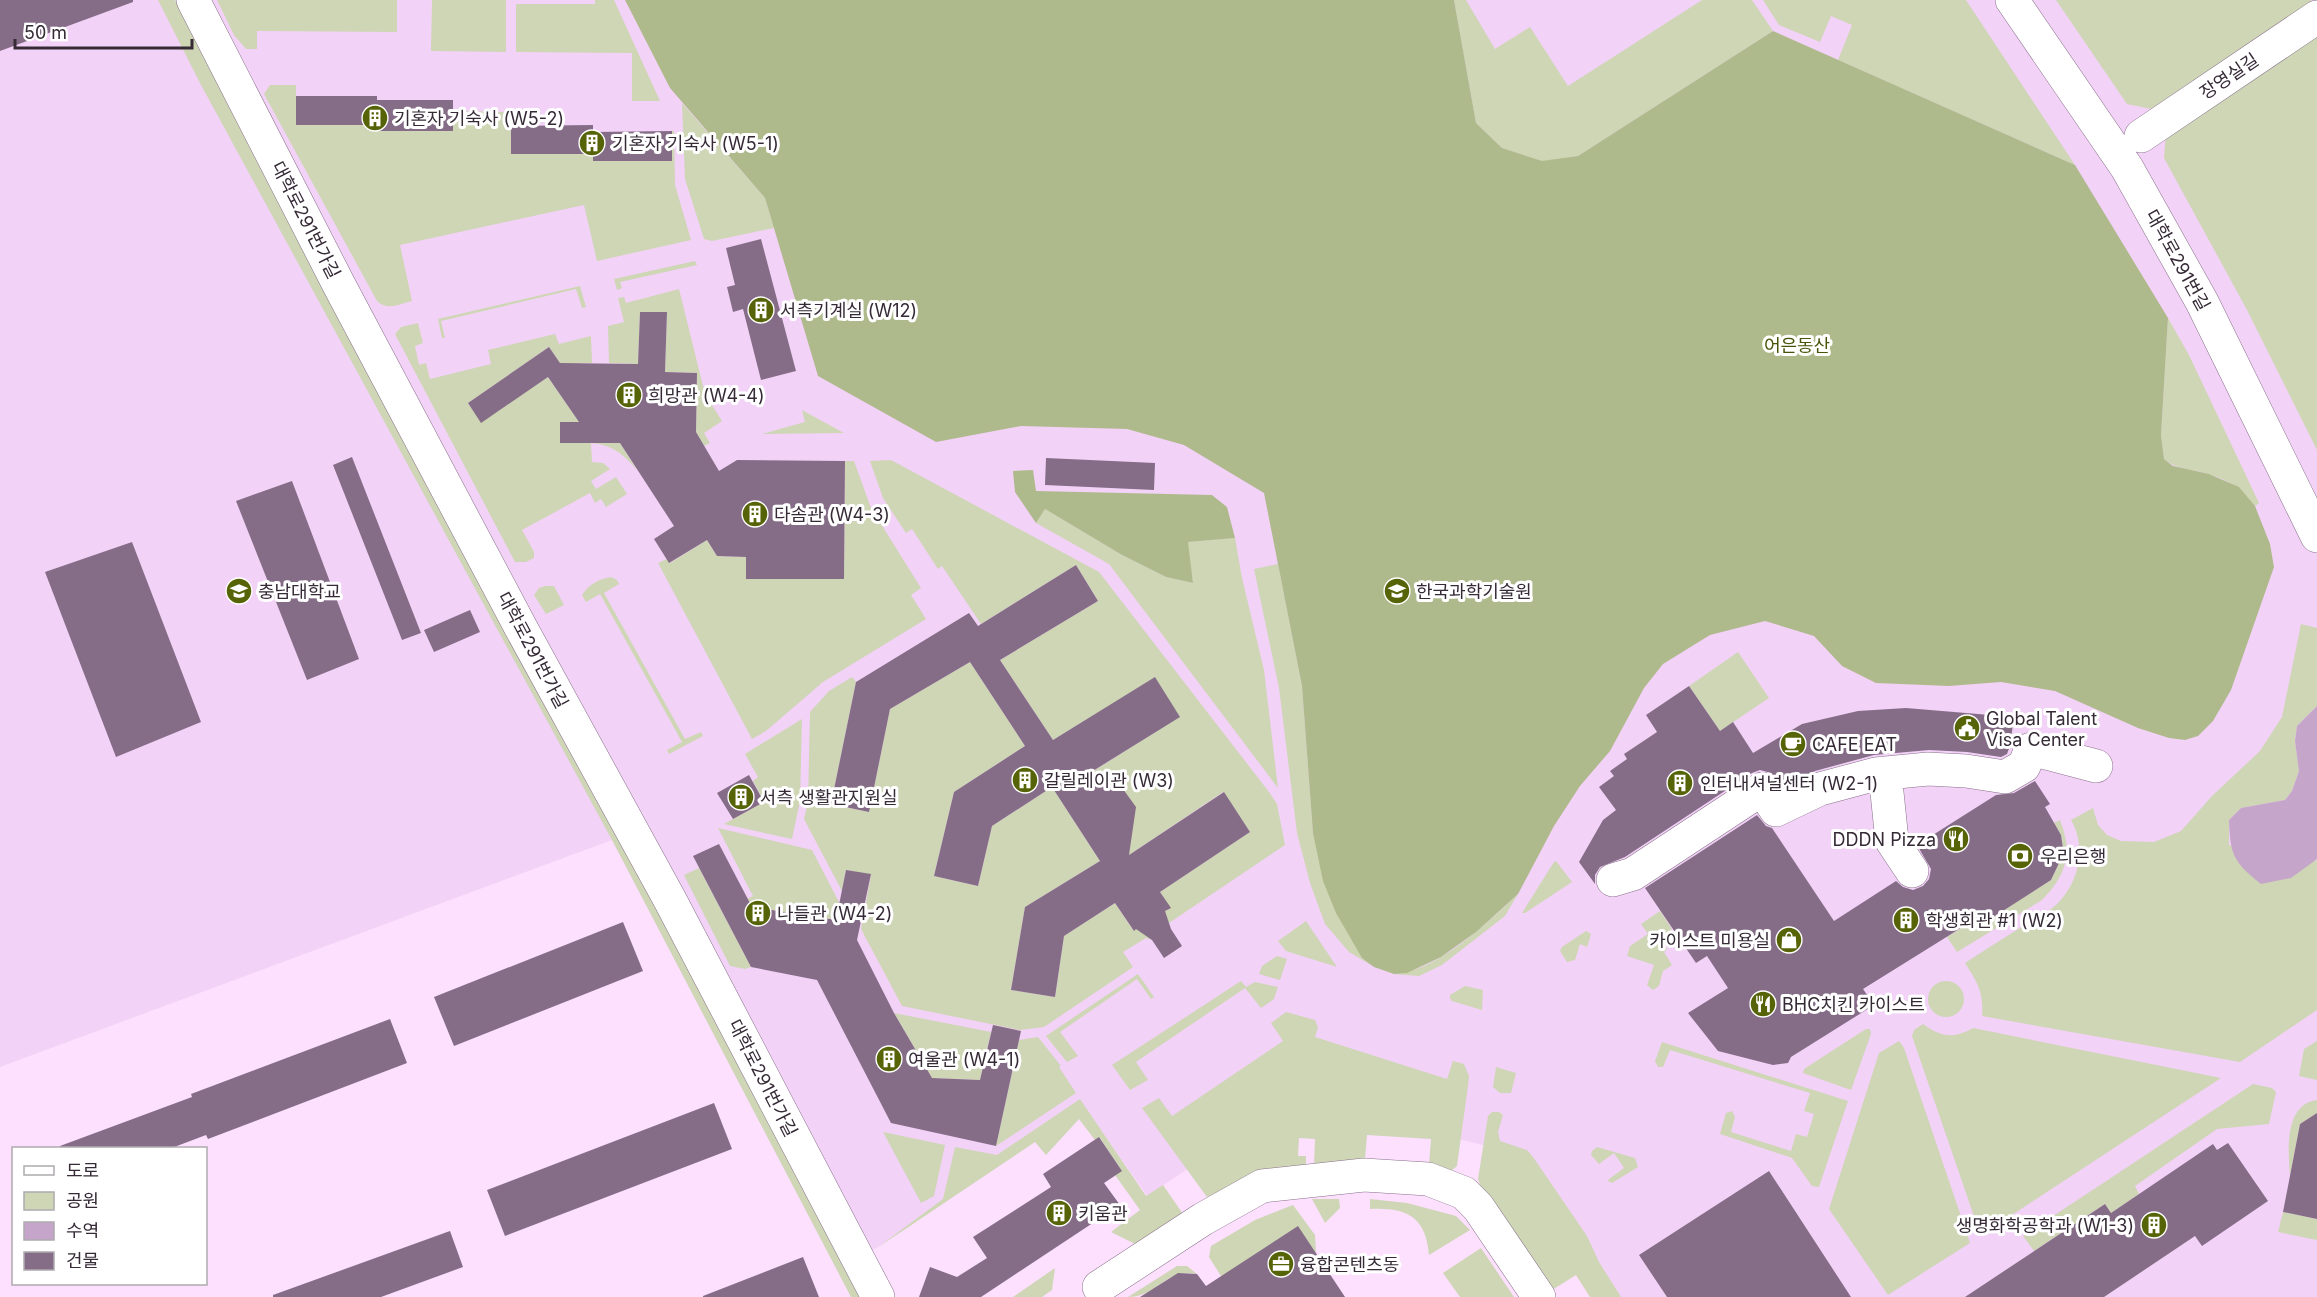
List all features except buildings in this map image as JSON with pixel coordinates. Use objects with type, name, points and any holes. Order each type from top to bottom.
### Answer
[{"type":"street","name":"대학로291번가길","points":[[193,0],[339,285],[521,628],[670,900],[878,1297]]},
{"type":"street","name":"대학로291번길","points":[[2012,0],[2127,168],[2202,302],[2317,536]]},
{"type":"street","name":"장영실길","points":[[2141,136],[2317,17]]},
{"type":"street","points":[[1622,882],[1762,789],[1776,810],[1820,789],[1876,774],[1928,770],[1966,771],[2005,777],[2024,766],[2031,749],[2096,766]]},
{"type":"street","points":[[1885,773],[1892,841],[1912,871]]},
{"type":"street","points":[[1099,1287],[1203,1219],[1262,1186],[1364,1175],[1428,1179],[1464,1193],[1478,1207],[1539,1297]]},
{"type":"shaded area","name":"한국과학기술원","points":[[0,0],[2317,0],[2317,1297],[1606,1297],[1583,1263],[1483,1145],[1441,1135],[1308,1126],[1186,1170],[1147,1196],[1083,1104],[878,1247],[837,1269],[612,840],[0,1067]]},
{"type":"green space","points":[[158,0],[175,0],[462,535],[860,1297],[851,1297],[612,840],[201,85]]},
{"type":"green space","points":[[217,0],[397,0],[397,32],[257,31],[257,49],[246,49],[234,35]]},
{"type":"green space","points":[[432,0],[506,0],[506,52],[431,51]]},
{"type":"green space","points":[[595,0],[614,0],[660,101],[632,101],[632,53],[516,52],[516,4],[595,4]]},
{"type":"green space","name":"어은동산","points":[[625,0],[1454,0],[1476,123],[1502,148],[1542,161],[1578,156],[1773,31],[2075,165],[2168,318],[2161,435],[2164,459],[2173,466],[2209,474],[2239,487],[2255,506],[2270,544],[2274,567],[2231,690],[2213,721],[2198,736],[2185,740],[2169,738],[2138,728],[2055,691],[2001,682],[1949,686],[1876,683],[1842,666],[1814,636],[1765,621],[1710,635],[1663,664],[1644,688],[1610,751],[1580,786],[1554,826],[1518,894],[1476,932],[1441,957],[1407,973],[1394,974],[1374,967],[1362,958],[1336,913],[1323,881],[1313,833],[1302,686],[1264,493],[1184,445],[1127,429],[1021,426],[936,442],[818,376],[765,198],[670,88]]},
{"type":"green space","points":[[1454,0],[1466,0],[1495,49],[1530,27],[1568,86],[1702,0],[1752,0],[1773,31],[1578,156],[1543,162],[1502,148],[1476,123]]},
{"type":"green space","points":[[1763,0],[1966,0],[2075,165],[1838,60],[1852,25],[1831,16],[1820,42],[1779,25]]},
{"type":"green space","points":[[2056,0],[2311,0],[2312,2],[2151,109],[2127,104]]},
{"type":"green space","points":[[2317,34],[2317,450],[2247,310],[2164,158],[2166,132]]},
{"type":"green space","points":[[270,85],[296,85],[296,124],[376,125],[377,131],[453,131],[453,111],[510,112],[512,154],[593,154],[594,161],[672,161],[672,131],[674,131],[675,185],[691,240],[597,261],[584,205],[400,245],[412,301],[385,306],[377,301],[264,94]]},
{"type":"green space","points":[[682,103],[765,198],[774,228],[712,241],[704,239],[685,179]]},
{"type":"green space","points":[[695,261],[697,265],[620,282],[622,288],[617,290],[614,279]]},
{"type":"green space","points":[[580,286],[586,307],[582,308],[576,289],[441,321],[445,338],[442,338],[438,319]]},
{"type":"green space","points":[[679,289],[705,394],[722,421],[704,433],[710,443],[704,446],[696,433],[697,373],[665,372],[667,313],[640,312],[638,364],[609,363],[608,326],[624,322],[618,298],[624,297],[626,303]]},
{"type":"green space","points":[[2168,318],[2189,355],[2259,503],[2255,506],[2229,482],[2216,476],[2179,467],[2164,459],[2161,435]]},
{"type":"green space","points":[[418,323],[423,343],[415,346],[419,365],[426,363],[430,379],[491,364],[488,350],[555,334],[559,344],[591,336],[592,363],[579,363],[579,381],[564,369],[549,347],[468,403],[481,422],[548,377],[579,422],[561,422],[561,443],[591,443],[592,462],[603,463],[610,469],[591,481],[596,489],[616,477],[627,494],[606,507],[601,499],[595,503],[590,493],[522,530],[534,552],[534,558],[526,562],[515,562],[395,334],[401,327]]},
{"type":"green space","points":[[802,410],[844,433],[762,434],[805,422]]},
{"type":"green space","points":[[591,443],[620,443],[637,470],[617,451]]},
{"type":"green space","points":[[891,460],[1099,572],[1269,792],[1277,804],[1285,845],[1169,923],[1162,913],[1170,908],[1160,892],[1250,832],[1223,792],[1129,855],[1079,780],[1179,717],[1155,678],[1053,740],[1000,660],[1098,601],[1076,565],[981,624],[942,566],[938,569],[912,529],[906,533],[883,498],[870,461]]},
{"type":"green space","points":[[845,461],[854,461],[871,508],[921,588],[911,595],[926,619],[823,682],[766,731],[752,739],[658,563],[667,559],[670,563],[707,540],[717,556],[746,557],[746,579],[844,579]]},
{"type":"green space","points":[[1033,470],[1036,491],[1212,495],[1227,507],[1235,538],[1188,542],[1193,583],[1166,577],[1122,555],[1045,509],[1036,523],[1015,492],[1013,471]]},
{"type":"green space","points":[[1045,509],[1122,555],[1166,577],[1193,583],[1187,542],[1235,538],[1264,670],[1278,788],[1109,564],[1036,523]]},
{"type":"green space","points":[[1278,564],[1302,686],[1313,833],[1362,958],[1374,967],[1349,952],[1325,924],[1310,883],[1297,833],[1279,688],[1254,569]]},
{"type":"green space","points":[[611,577],[619,584],[604,593],[685,739],[701,732],[703,736],[669,754],[667,750],[682,742],[600,594],[586,602],[582,595],[595,583]]},
{"type":"green space","points":[[554,586],[564,605],[546,614],[534,595],[539,588]]},
{"type":"green space","points":[[2301,624],[2317,628],[2317,706],[2297,726],[2295,741],[2299,771],[2292,791],[2285,800],[2241,808],[2229,820],[2229,845],[2316,861],[2317,859],[2317,1010],[2240,1062],[1982,1016],[1979,988],[1965,963],[2050,910],[2064,896],[2078,865],[2079,842],[2071,820],[2093,808],[2098,825],[2107,835],[2121,841],[2154,842],[2181,831],[2212,796],[2260,751],[2282,717]]},
{"type":"green space","points":[[1738,652],[1769,698],[1720,731],[1689,686]]},
{"type":"green space","points":[[970,662],[1025,746],[954,792],[934,876],[978,886],[992,826],[1052,787],[1100,861],[1025,907],[1011,990],[1055,997],[1064,936],[1115,903],[1133,930],[1141,926],[1152,940],[1146,938],[1123,952],[1133,967],[1044,1027],[1020,1030],[902,1006],[861,929],[871,875],[846,870],[842,891],[804,819],[808,802],[810,712],[829,691],[852,677],[856,682],[831,804],[869,812],[890,709]]},
{"type":"green space","points":[[802,719],[800,801],[792,839],[724,824],[764,802],[753,781],[758,777],[745,754]]},
{"type":"green space","points":[[2060,820],[2067,853],[2062,872],[2050,891],[2042,900],[1957,952],[1947,937],[1977,918],[1982,924],[2051,880],[2063,848],[2061,835],[2054,823]]},
{"type":"green space","points":[[718,828],[812,850],[839,902],[836,920],[752,907],[747,899],[753,896]]},
{"type":"green space","points":[[1556,861],[1572,882],[1522,913],[1554,862]]},
{"type":"green space","points":[[699,868],[751,967],[745,969],[730,966],[684,875]]},
{"type":"green space","points":[[1518,894],[1505,916],[1442,965],[1419,976],[1394,974],[1411,971],[1445,955],[1461,944]]},
{"type":"green space","points":[[1660,911],[1672,929],[1659,938],[1667,949],[1664,952],[1672,965],[1663,971],[1659,986],[1653,990],[1647,985],[1654,965],[1627,956],[1630,946],[1648,934],[1641,924]]},
{"type":"green space","points":[[1306,921],[1337,967],[1286,951],[1278,941]]},
{"type":"green space","points":[[1586,931],[1591,934],[1587,947],[1580,944],[1575,960],[1567,962],[1560,951],[1562,947]]},
{"type":"green space","points":[[1277,956],[1287,959],[1280,980],[1259,974],[1262,966]]},
{"type":"green space","points":[[1138,974],[1154,997],[1151,999],[1137,979],[1060,1032],[1078,1056],[1067,1062],[1046,1036]]},
{"type":"green space","points":[[1241,981],[1246,987],[1255,982],[1278,987],[1274,999],[1261,1008],[1245,988],[1136,1062],[1148,1080],[1130,1090],[1112,1065]]},
{"type":"green space","points":[[1946,981],[1959,986],[1964,999],[1959,1012],[1946,1017],[1933,1012],[1928,999],[1933,986]]},
{"type":"green space","points":[[1465,986],[1483,990],[1482,1010],[1452,1001],[1450,995]]},
{"type":"green space","points":[[1286,1012],[1315,1020],[1318,1027],[1315,1037],[1447,1079],[1453,1061],[1464,1064],[1469,1076],[1457,1166],[1450,1172],[1429,1165],[1431,1139],[1367,1135],[1365,1159],[1314,1166],[1315,1139],[1299,1138],[1298,1156],[1306,1156],[1306,1166],[1252,1176],[1207,1197],[1142,1108],[1159,1098],[1172,1116],[1283,1041],[1271,1023]]},
{"type":"green space","points":[[894,1013],[991,1032],[980,1080],[932,1078]]},
{"type":"green space","points":[[1923,1024],[1941,1034],[1960,1034],[1973,1028],[2221,1078],[1992,1228],[1984,1229],[1977,1225],[1912,1036],[1914,1030]]},
{"type":"green space","points":[[1866,1029],[1870,1029],[1871,1034],[1851,1090],[1803,1073],[1804,1069]]},
{"type":"green space","points":[[1038,1037],[1061,1066],[1059,1067],[1076,1093],[996,1146],[1019,1040]]},
{"type":"green space","points":[[1899,1041],[1904,1048],[1970,1243],[1888,1295],[1829,1209],[1879,1053]]},
{"type":"green space","points":[[2317,1041],[2317,1080],[2299,1076],[2304,1049]]},
{"type":"green space","points":[[1662,1042],[1848,1101],[1819,1187],[1812,1186],[1792,1158],[1720,1134],[1726,1113],[1732,1111],[1735,1117],[1731,1132],[1791,1151],[1796,1134],[1807,1137],[1814,1114],[1804,1111],[1810,1093],[1670,1050],[1663,1067],[1658,1067],[1655,1061]]},
{"type":"green space","points":[[1496,1067],[1516,1073],[1511,1093],[1500,1093],[1493,1087]]},
{"type":"green space","points":[[2253,1084],[2272,1088],[2276,1092],[2269,1124],[2217,1129],[2135,1186],[2139,1194],[2111,1213],[2105,1204],[2034,1251],[2023,1236]]},
{"type":"green space","points":[[1080,1099],[1146,1196],[1163,1185],[1183,1214],[1137,1245],[1111,1232],[1140,1210],[1115,1175],[1121,1170],[1100,1138],[1095,1140],[1079,1119],[1046,1155],[1035,1142],[877,1248],[943,1199],[955,1147],[997,1155]]},
{"type":"green space","points":[[2317,1100],[2317,1113],[2300,1124],[2290,1176],[2289,1142],[2293,1119],[2306,1103]]},
{"type":"green space","points":[[1492,1112],[1499,1112],[1503,1115],[1498,1132],[1500,1141],[1527,1150],[1533,1157],[1587,1236],[1599,1262],[1621,1297],[1590,1297],[1576,1275],[1552,1290],[1480,1185],[1478,1179],[1488,1116]]},
{"type":"green space","points":[[883,1132],[945,1145],[934,1196],[921,1203]]},
{"type":"green space","points":[[1597,1147],[1635,1158],[1638,1167],[1612,1183],[1608,1181],[1609,1179],[1624,1168],[1614,1153],[1599,1164],[1591,1155]]},
{"type":"green space","points":[[1312,1199],[1339,1199],[1340,1208],[1325,1223]]},
{"type":"green space","points":[[1370,1199],[1407,1203],[1456,1216],[1470,1230],[1429,1255],[1424,1232],[1419,1223],[1412,1217],[1394,1210],[1370,1209]]},
{"type":"green space","points":[[1293,1205],[1315,1235],[1316,1253],[1221,1276],[1209,1257],[1211,1246],[1255,1220]]},
{"type":"green space","points":[[2283,1212],[2317,1219],[2317,1240],[2278,1232]]},
{"type":"green space","points":[[1481,1248],[1514,1297],[1460,1297],[1443,1273]]},
{"type":"green space","points":[[1177,1266],[1187,1266],[1197,1274],[1177,1275],[1147,1293],[1128,1297]]},
{"type":"green space","points":[[1055,1268],[1052,1290],[1042,1297],[1013,1297]]},
{"type":"water","points":[[2317,706],[2317,859],[2291,878],[2261,884],[2244,870],[2235,856],[2230,841],[2229,820],[2241,808],[2285,800],[2292,791],[2299,771],[2295,741],[2297,726]]},
{"type":"place","name":"기혼자 기숙사 (W5-2)","points":[[375,118]]},
{"type":"place","name":"기혼자 기숙사 (W5-1)","points":[[592,143]]},
{"type":"place","name":"서측기계실 (W12)","points":[[761,310]]},
{"type":"place","name":"희망관 (W4-4)","points":[[629,395]]},
{"type":"place","name":"다솜관 (W4-3)","points":[[755,514]]},
{"type":"place","name":"충남대학교","points":[[239,591]]},
{"type":"place","name":"한국과학기술원","points":[[1397,591]]},
{"type":"place","name":"Global Talent Visa Center","points":[[1967,728]]},
{"type":"place","name":"CAFE EAT","points":[[1793,744]]},
{"type":"place","name":"갈릴레이관 (W3)","points":[[1025,780]]},
{"type":"place","name":"인터내셔널센터 (W2-1)","points":[[1680,783]]},
{"type":"place","name":"서측 생활관지원실","points":[[741,797]]},
{"type":"place","name":"DDDN Pizza","points":[[1956,839]]},
{"type":"place","name":"우리은행","points":[[2020,856]]},
{"type":"place","name":"나들관 (W4-2)","points":[[758,913]]},
{"type":"place","name":"학생회관 #1 (W2)","points":[[1906,920]]},
{"type":"place","name":"카이스트 미용실","points":[[1789,940]]},
{"type":"place","name":"BHC치킨 카이스트","points":[[1763,1004]]},
{"type":"place","name":"여울관 (W4-1)","points":[[889,1059]]},
{"type":"place","name":"키움관","points":[[1059,1213]]},
{"type":"place","name":"생명화학공학과 (W1-3)","points":[[2154,1225]]},
{"type":"place","name":"융합콘텐츠동","points":[[1281,1264]]}]
